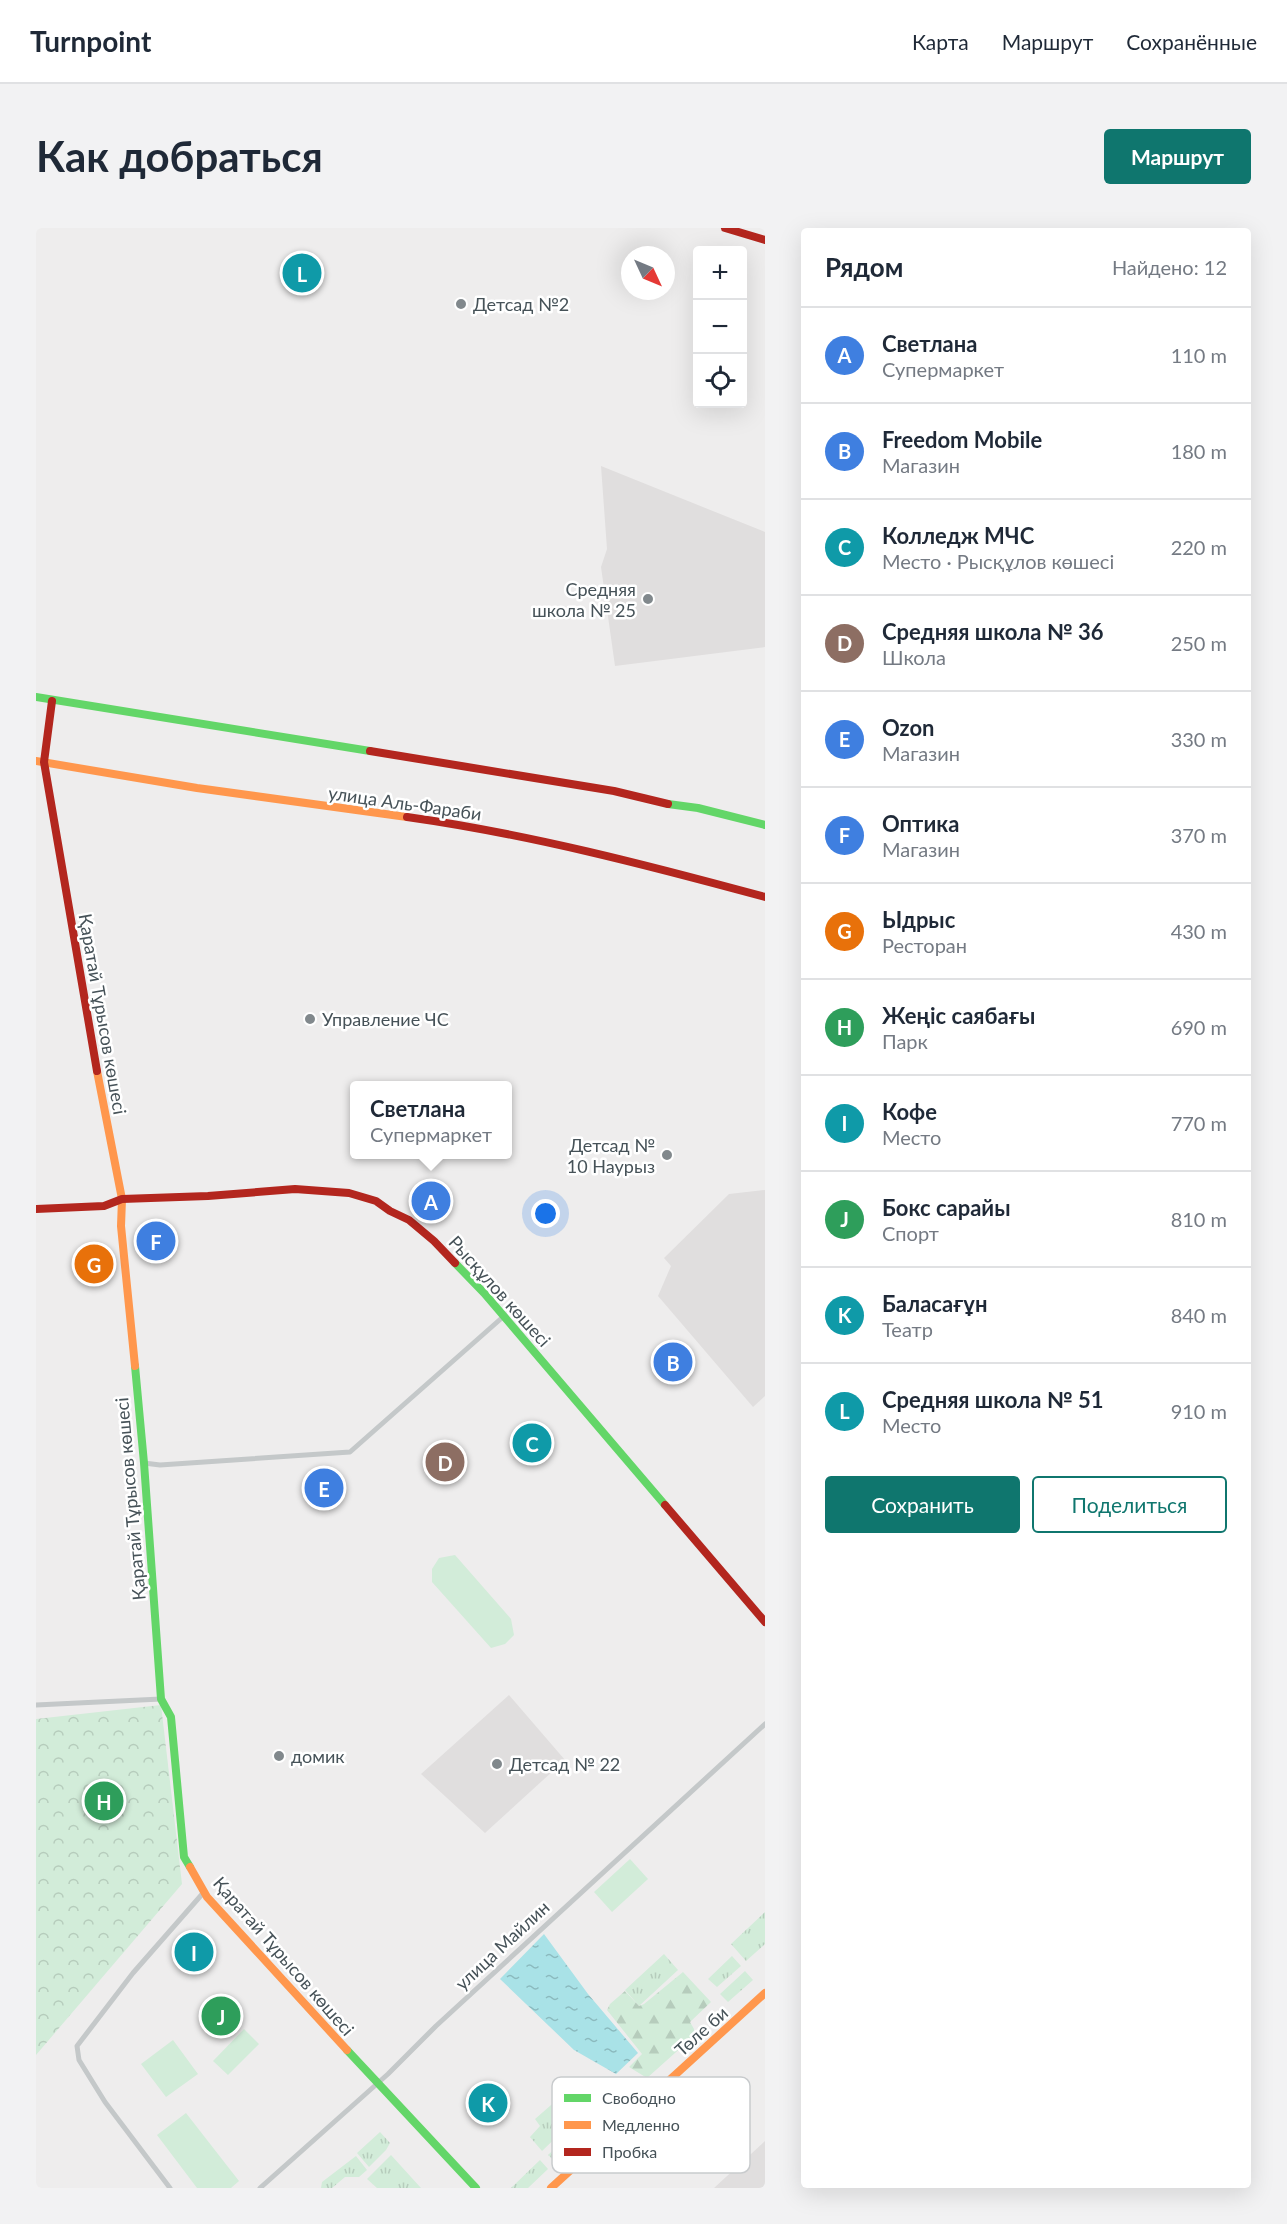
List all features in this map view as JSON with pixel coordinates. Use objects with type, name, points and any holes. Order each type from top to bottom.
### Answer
[{"type":"main road","points":[[725,228],[765,240]]},
{"type":"main road","points":[[36,697],[614,791],[669,804],[698,808],[765,825]]},
{"type":"main road","name":"Қаратай Тұрысов көшесі","points":[[52,701],[40,762],[122,1199],[121,1226],[144,1463],[161,1699],[171,1717],[184,1857],[204,1892],[377,2083],[476,2188]]},
{"type":"main road","name":"улица Аль-Фараби","points":[[40,762],[197,788],[475,827],[652,866],[765,897]]},
{"type":"main road","name":"Рысқұлов көшесі","points":[[36,1209],[104,1206],[122,1199],[208,1196],[295,1189],[349,1193],[376,1201],[409,1220],[434,1241],[504,1316],[765,1622]]},
{"type":"main road","name":"Төле би","points":[[674,2077],[765,1993]]},
{"type":"main road","name":"Төле би","points":[[554,2187],[569,2173]]},
{"type":"street","points":[[144,1463],[160,1465],[350,1452],[504,1316]]},
{"type":"street","points":[[36,1705],[161,1699]]},
{"type":"street","name":"улица Майлин","points":[[260,2188],[377,2083],[765,1724]]},
{"type":"street","points":[[170,2188],[105,2102],[79,2060],[77,2046],[133,1973],[204,1892]]},
{"type":"shaded area","points":[[601,466],[765,532],[765,647],[615,666],[601,567],[607,549]]},
{"type":"shaded area","points":[[765,1190],[765,1396],[753,1407],[658,1296],[671,1266],[664,1258],[729,1194]]},
{"type":"shaded area","points":[[509,1695],[565,1760],[485,1833],[421,1774]]},
{"type":"shaded area","points":[[765,2141],[765,2188],[714,2188],[730,2173],[750,2173],[750,2155]]},
{"type":"green space","points":[[455,1555],[511,1619],[514,1635],[505,1644],[491,1648],[432,1582],[432,1569],[439,1558]]},
{"type":"green space","points":[[161,1705],[182,1884],[36,2055],[36,1719]]},
{"type":"green space","points":[[630,1859],[648,1879],[612,1912],[594,1892]]},
{"type":"green space","points":[[765,1912],[765,1944],[746,1961],[731,1944]]},
{"type":"green space","points":[[664,1954],[678,1970],[639,2006],[625,1990]]},
{"type":"green space","points":[[732,1956],[741,1966],[717,1987],[708,1979]]},
{"type":"green space","points":[[745,1971],[753,1980],[728,2002],[720,1994]]},
{"type":"green space","points":[[683,1972],[711,2002],[690,2022],[694,2029],[694,2036],[648,2077],[629,2067],[642,2054],[607,2010],[610,2004],[625,1991],[639,2006]]},
{"type":"green space","points":[[244,2029],[259,2044],[228,2075],[213,2061]]},
{"type":"green space","points":[[173,2040],[198,2074],[166,2097],[141,2064]]},
{"type":"green space","points":[[552,2104],[552,2141],[542,2151],[530,2137],[540,2126],[535,2119]]},
{"type":"green space","points":[[186,2113],[239,2181],[231,2188],[197,2188],[157,2135]]},
{"type":"green space","points":[[380,2132],[390,2143],[369,2167],[357,2153]]},
{"type":"green space","points":[[391,2155],[421,2188],[377,2188],[367,2179]]},
{"type":"green space","points":[[356,2156],[367,2170],[359,2177],[345,2177],[332,2188],[321,2188],[322,2182]]},
{"type":"green space","points":[[540,2160],[548,2169],[528,2188],[511,2188]]},
{"type":"water","points":[[544,1934],[588,1994],[638,2053],[616,2074],[574,2050],[500,1979]]},
{"type":"traffic: fast","points":[[36,697],[370,751]]},
{"type":"traffic: fast","points":[[668,804],[698,808],[765,825]]},
{"type":"traffic: fast","points":[[455,1263],[484,1293],[665,1505]]},
{"type":"traffic: fast","points":[[135,1366],[161,1699],[171,1717],[184,1857],[190,1867]]},
{"type":"traffic: fast","points":[[347,2050],[476,2188]]},
{"type":"traffic: slow","points":[[36,761],[197,788],[407,817]]},
{"type":"traffic: slow","points":[[97,1071],[122,1199],[121,1226],[135,1366]]},
{"type":"traffic: slow","points":[[190,1867],[207,1897],[347,2050]]},
{"type":"traffic: slow","points":[[673,2077],[765,1993]]},
{"type":"traffic: slow","points":[[551,2188],[567,2173]]},
{"type":"traffic: jam","points":[[725,228],[765,240]]},
{"type":"traffic: jam","points":[[52,701],[44,762],[97,1071]]},
{"type":"traffic: jam","points":[[370,751],[614,791],[668,804]]},
{"type":"traffic: jam","points":[[407,817],[542,841],[765,897]]},
{"type":"traffic: jam","points":[[36,1209],[104,1206],[122,1199],[208,1196],[295,1189],[349,1193],[376,1201],[409,1220],[455,1263]]},
{"type":"traffic: jam","points":[[665,1505],[765,1622]]},
{"type":"place","name":"Средняя школа № 51","points":[[302,273]]},
{"type":"place","name":"Детсад №2","points":[[461,304]]},
{"type":"place","name":"Средняя школа № 25","points":[[648,599]]},
{"type":"place","name":"Управление ЧС","points":[[310,1019]]},
{"type":"place","name":"Детсад № 10 Наурыз","points":[[667,1155]]},
{"type":"place","name":"Светлана","points":[[431,1201]]},
{"type":"place","name":"Оптика","points":[[156,1241]]},
{"type":"place","name":"Ыдрыс","points":[[94,1264]]},
{"type":"place","name":"Freedom Mobile","points":[[673,1362]]},
{"type":"place","name":"Колледж МЧС","points":[[532,1443]]},
{"type":"place","name":"Средняя школа № 36","points":[[445,1462]]},
{"type":"place","name":"Ozon","points":[[324,1488]]},
{"type":"place","name":"домик","points":[[279,1756]]},
{"type":"place","name":"Детсад № 22","points":[[497,1764]]},
{"type":"place","name":"Жеңіс саябағы","points":[[104,1801]]},
{"type":"place","name":"Кофе","points":[[194,1952]]},
{"type":"place","name":"Бокс сарайы","points":[[221,2016]]},
{"type":"place","name":"Баласағұн","points":[[488,2103]]}]
